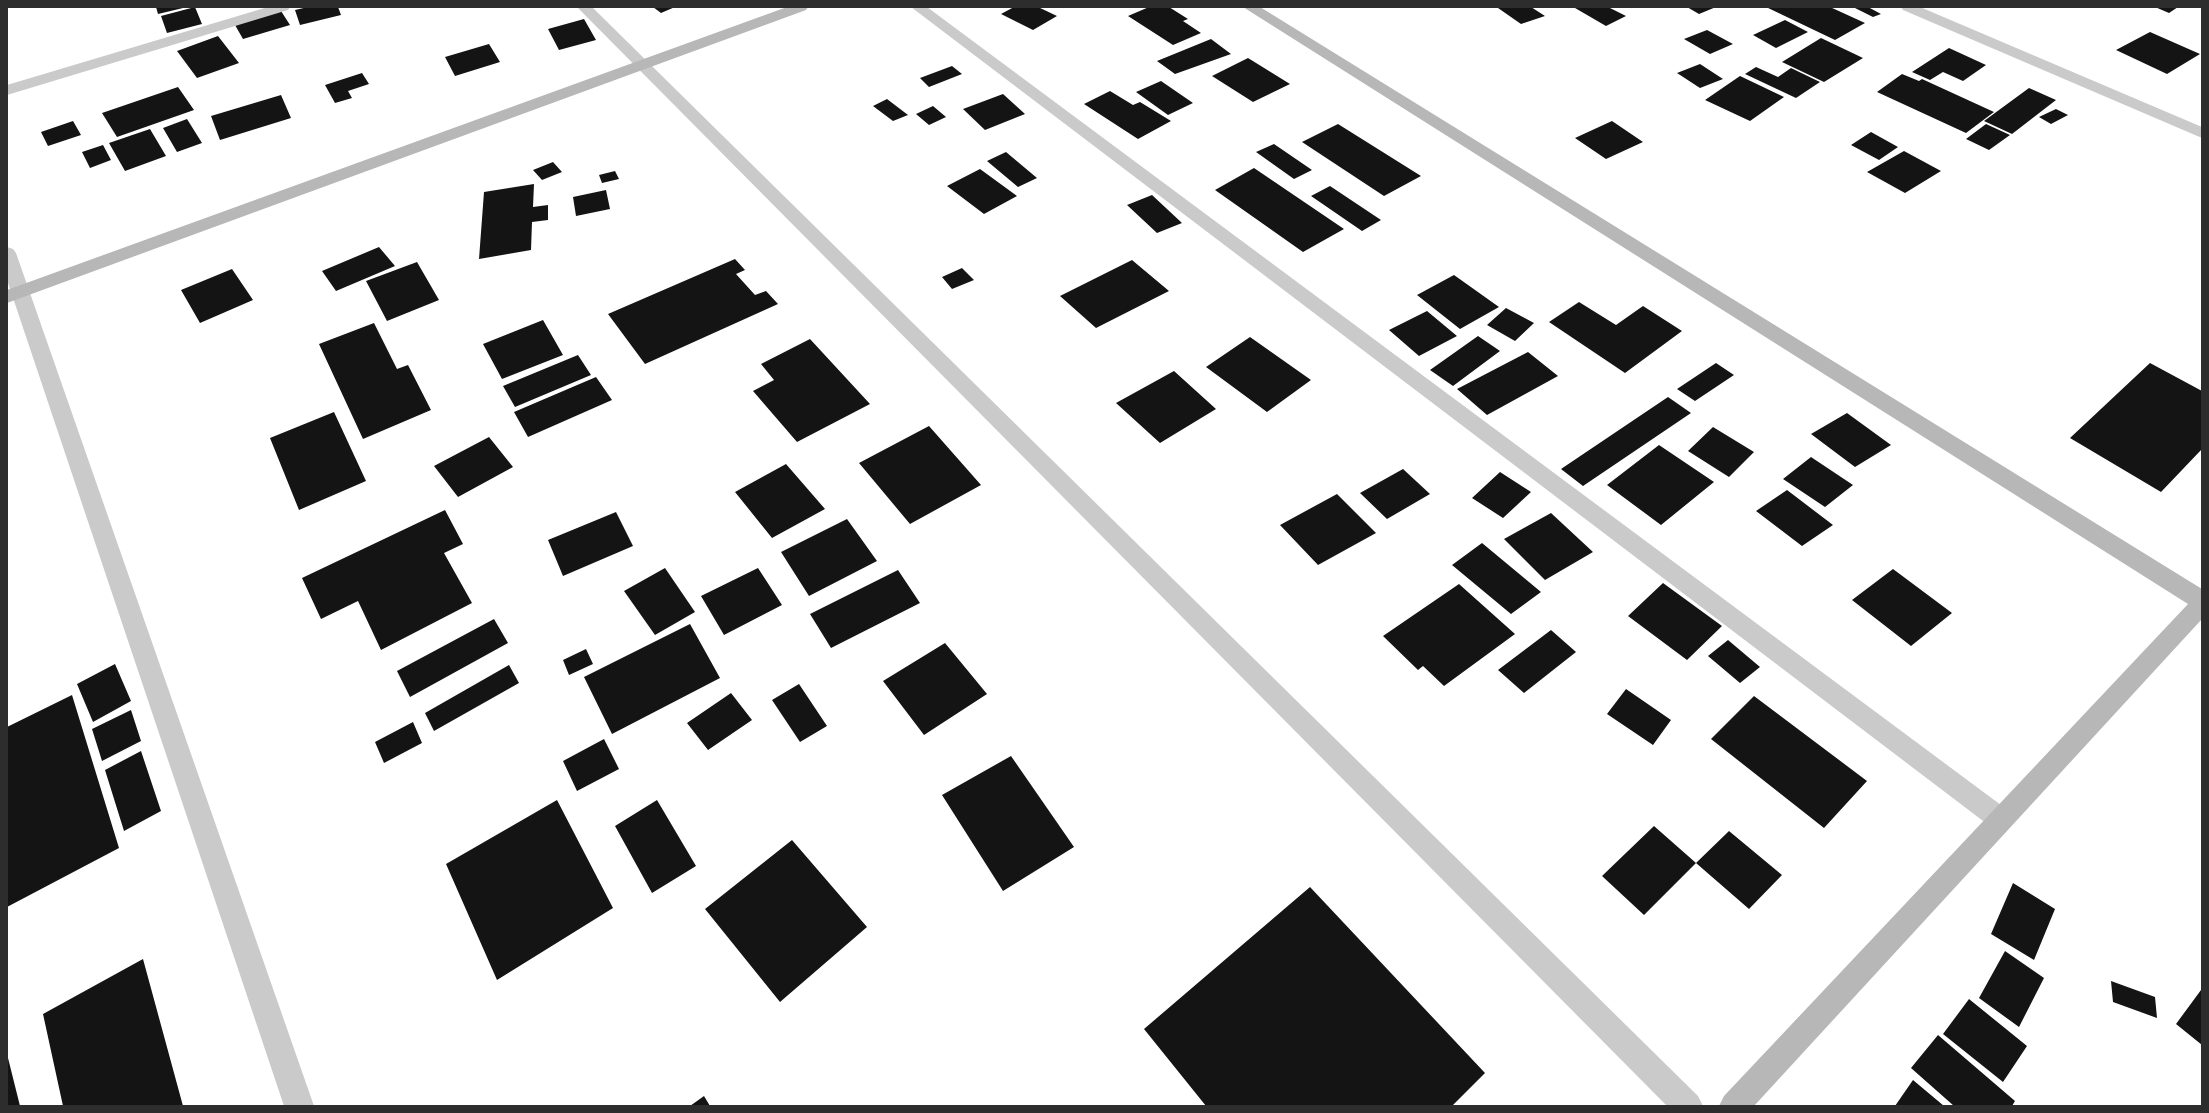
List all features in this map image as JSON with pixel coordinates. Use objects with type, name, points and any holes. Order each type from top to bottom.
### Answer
[{"type":"street","points":[[7,90],[283,7]]},
{"type":"street","points":[[584,7],[1688,1106]]},
{"type":"street","points":[[14,294],[802,7]]},
{"type":"street","points":[[918,7],[2000,819]]},
{"type":"street","points":[[1250,7],[2202,602],[1734,1106]]},
{"type":"street","points":[[1908,7],[2202,133]]},
{"type":"street","points":[[7,253],[14,294],[299,1106]]},
{"type":"building","points":[[156,7],[183,7],[183,8],[158,14]]},
{"type":"building","points":[[195,7],[202,24],[167,33],[161,16]]},
{"type":"building","points":[[308,7],[338,7],[341,15],[300,25],[295,10]]},
{"type":"building","points":[[653,7],[675,7],[661,13]]},
{"type":"building","points":[[1014,7],[1038,7],[1057,16],[1033,30],[1001,14]]},
{"type":"building","points":[[1149,7],[1169,7],[1188,19],[1183,21],[1201,33],[1173,45],[1128,16]]},
{"type":"building","points":[[1531,7],[1545,16],[1521,24],[1498,8]]},
{"type":"building","points":[[1608,7],[1626,16],[1606,26],[1575,8]]},
{"type":"building","points":[[1687,7],[1716,7],[1699,14]]},
{"type":"building","points":[[1766,7],[1830,7],[1865,23],[1835,40]]},
{"type":"building","points":[[1853,7],[1868,7],[1881,14],[1873,17]]},
{"type":"building","points":[[2155,7],[2178,7],[2169,13]]},
{"type":"building","points":[[281,11],[290,25],[243,39],[235,25]]},
{"type":"building","points":[[584,19],[596,40],[559,50],[548,29]]},
{"type":"building","points":[[1785,20],[1808,32],[1776,48],[1753,35]]},
{"type":"building","points":[[1707,30],[1733,44],[1710,54],[1684,39]]},
{"type":"building","points":[[2150,32],[2200,54],[2167,74],[2116,50]]},
{"type":"building","points":[[218,36],[239,63],[197,78],[177,51]]},
{"type":"building","points":[[1821,38],[1863,58],[1824,82],[1782,62]]},
{"type":"building","points":[[1211,39],[1231,54],[1175,74],[1157,61]]},
{"type":"building","points":[[489,44],[500,62],[455,76],[445,57]]},
{"type":"building","points":[[1949,48],[1986,65],[1963,81],[1943,72],[1930,80],[1912,72]]},
{"type":"building","points":[[1248,58],[1290,84],[1253,102],[1212,76]]},
{"type":"building","points":[[1700,64],[1723,79],[1700,88],[1677,73]]},
{"type":"building","points":[[952,66],[962,74],[929,87],[920,78]]},
{"type":"building","points":[[1756,67],[1778,77],[1791,68],[1820,82],[1796,98],[1745,74]]},
{"type":"building","points":[[362,73],[369,84],[348,91],[352,98],[335,103],[325,85]]},
{"type":"building","points":[[1902,74],[1919,81],[1922,79],[1994,112],[1966,133],[1877,92]]},
{"type":"building","points":[[1740,76],[1784,97],[1750,121],[1705,100]]},
{"type":"building","points":[[1161,81],[1193,103],[1168,115],[1136,92]]},
{"type":"building","points":[[178,87],[194,110],[117,137],[102,113]]},
{"type":"building","points":[[2029,88],[2056,100],[2012,134],[1984,121]]},
{"type":"building","points":[[1110,91],[1133,105],[1140,102],[1171,121],[1138,139],[1084,104]]},
{"type":"building","points":[[1003,94],[1025,114],[985,130],[963,109]]},
{"type":"building","points":[[281,95],[291,118],[220,140],[211,116]]},
{"type":"building","points":[[887,99],[908,115],[893,121],[873,106]]},
{"type":"building","points":[[933,106],[946,117],[929,125],[916,114]]},
{"type":"building","points":[[2056,109],[2068,115],[2051,124],[2039,117]]},
{"type":"building","points":[[187,119],[202,143],[177,152],[163,128]]},
{"type":"building","points":[[73,121],[81,135],[48,146],[41,132]]},
{"type":"building","points":[[1612,121],[1643,142],[1606,159],[1575,138]]},
{"type":"building","points":[[1338,124],[1421,176],[1384,196],[1302,142]]},
{"type":"building","points":[[1986,124],[2010,135],[1989,150],[1966,139]]},
{"type":"building","points":[[150,129],[166,156],[125,171],[109,143]]},
{"type":"building","points":[[1871,132],[1898,147],[1879,160],[1851,145]]},
{"type":"building","points":[[1274,144],[1312,170],[1294,179],[1256,152]]},
{"type":"building","points":[[103,145],[111,160],[90,168],[82,152]]},
{"type":"building","points":[[1904,151],[1941,171],[1905,193],[1867,172]]},
{"type":"building","points":[[1006,152],[1037,178],[1018,187],[987,161]]},
{"type":"building","points":[[553,162],[562,172],[542,180],[533,170]]},
{"type":"building","points":[[1254,168],[1344,229],[1303,252],[1215,190]]},
{"type":"building","points":[[980,169],[1017,196],[984,214],[947,186]]},
{"type":"building","points":[[615,171],[619,179],[602,183],[599,175]]},
{"type":"building","points":[[534,184],[533,207],[548,205],[548,220],[532,222],[531,250],[479,259],[484,192]]},
{"type":"building","points":[[1330,186],[1381,220],[1362,231],[1311,196]]},
{"type":"building","points":[[606,190],[610,209],[576,216],[573,197]]},
{"type":"building","points":[[1152,195],[1182,223],[1157,233],[1127,205]]},
{"type":"building","points":[[379,247],[395,266],[336,291],[322,271]]},
{"type":"building","points":[[735,259],[745,270],[736,274],[755,295],[766,291],[778,304],[645,364],[608,314]]},
{"type":"building","points":[[1132,260],[1169,291],[1096,328],[1060,296]]},
{"type":"building","points":[[417,262],[439,300],[387,321],[366,281]]},
{"type":"building","points":[[962,268],[974,280],[952,289],[942,277]]},
{"type":"building","points":[[232,269],[253,300],[200,323],[181,290]]},
{"type":"building","points":[[1454,275],[1499,307],[1460,329],[1417,295]]},
{"type":"building","points":[[1579,302],[1616,325],[1643,306],[1682,331],[1625,373],[1549,322]]},
{"type":"building","points":[[1506,308],[1534,323],[1515,341],[1487,325]]},
{"type":"building","points":[[1427,311],[1457,336],[1419,356],[1389,330]]},
{"type":"building","points":[[543,320],[563,355],[502,379],[483,344]]},
{"type":"building","points":[[374,323],[397,369],[408,365],[431,410],[363,439],[319,344]]},
{"type":"building","points":[[1478,336],[1500,351],[1453,386],[1430,370]]},
{"type":"building","points":[[1250,337],[1311,380],[1267,412],[1206,367]]},
{"type":"building","points":[[810,339],[870,404],[797,442],[753,391],[774,380],[761,364]]},
{"type":"building","points":[[1528,352],[1558,376],[1487,415],[1457,389]]},
{"type":"building","points":[[578,355],[591,375],[515,407],[503,386]]},
{"type":"building","points":[[1716,363],[1734,375],[1695,401],[1677,389]]},
{"type":"building","points":[[2150,363],[2202,391],[2202,449],[2161,492],[2070,438]]},
{"type":"building","points":[[1174,371],[1216,409],[1160,443],[1116,403]]},
{"type":"building","points":[[596,377],[612,400],[528,437],[514,412]]},
{"type":"building","points":[[1668,397],[1691,413],[1583,486],[1561,469]]},
{"type":"building","points":[[334,412],[366,481],[299,510],[270,438]]},
{"type":"building","points":[[1847,413],[1891,445],[1855,467],[1811,434]]},
{"type":"building","points":[[929,426],[981,485],[910,524],[859,463]]},
{"type":"building","points":[[1713,427],[1754,452],[1729,477],[1688,451]]},
{"type":"building","points":[[489,437],[513,467],[458,497],[434,466]]},
{"type":"building","points":[[1659,445],[1714,482],[1661,525],[1607,485]]},
{"type":"building","points":[[1811,457],[1853,485],[1825,507],[1783,479]]},
{"type":"building","points":[[786,464],[825,509],[772,538],[735,492]]},
{"type":"building","points":[[1403,469],[1430,494],[1387,519],[1360,493]]},
{"type":"building","points":[[1500,472],[1531,492],[1503,518],[1472,498]]},
{"type":"building","points":[[1787,490],[1833,525],[1802,546],[1756,511]]},
{"type":"building","points":[[1337,494],[1376,533],[1318,565],[1280,525]]},
{"type":"building","points":[[445,510],[463,544],[444,553],[472,603],[381,650],[358,601],[321,619],[302,578]]},
{"type":"building","points":[[616,512],[633,546],[563,576],[548,540]]},
{"type":"building","points":[[1551,513],[1593,552],[1545,580],[1504,539]]},
{"type":"building","points":[[847,519],[877,561],[809,596],[781,552]]},
{"type":"building","points":[[1482,543],[1541,592],[1511,614],[1452,565]]},
{"type":"building","points":[[665,568],[695,612],[655,635],[624,591]]},
{"type":"building","points":[[758,568],[782,605],[724,635],[701,596]]},
{"type":"building","points":[[1893,569],[1952,613],[1911,646],[1852,600]]},
{"type":"building","points":[[898,570],[920,603],[831,648],[810,614]]},
{"type":"building","points":[[1663,583],[1722,626],[1687,660],[1628,616]]},
{"type":"building","points":[[1459,584],[1515,634],[1444,686],[1423,666],[1418,670],[1383,636]]},
{"type":"building","points":[[494,619],[508,643],[410,697],[397,671]]},
{"type":"building","points":[[690,624],[720,678],[612,734],[584,677]]},
{"type":"building","points":[[1551,630],[1576,652],[1524,693],[1498,670]]},
{"type":"building","points":[[1728,640],[1760,667],[1740,683],[1708,656]]},
{"type":"building","points":[[945,643],[987,694],[924,735],[883,681]]},
{"type":"building","points":[[586,649],[593,664],[569,675],[563,660]]},
{"type":"building","points":[[115,664],[131,701],[93,722],[77,684]]},
{"type":"building","points":[[509,665],[519,683],[434,731],[425,713]]},
{"type":"building","points":[[799,684],[827,726],[800,742],[772,700]]},
{"type":"building","points":[[1626,689],[1671,720],[1653,745],[1607,714]]},
{"type":"building","points":[[731,693],[752,720],[708,750],[687,723]]},
{"type":"building","points":[[72,695],[119,848],[7,907],[7,727]]},
{"type":"building","points":[[1754,696],[1867,781],[1824,828],[1711,739]]},
{"type":"building","points":[[131,710],[141,741],[102,761],[92,729]]},
{"type":"building","points":[[413,722],[422,743],[384,763],[375,742]]},
{"type":"building","points":[[604,739],[619,769],[577,791],[563,761]]},
{"type":"building","points":[[141,751],[161,811],[124,831],[105,770]]},
{"type":"building","points":[[1011,756],[1074,847],[1003,891],[942,795]]},
{"type":"building","points":[[557,800],[613,908],[497,980],[446,864]]},
{"type":"building","points":[[657,800],[696,866],[652,893],[615,826]]},
{"type":"building","points":[[1654,826],[1696,863],[1644,915],[1602,876]]},
{"type":"building","points":[[1729,831],[1782,875],[1749,909],[1696,863]]},
{"type":"building","points":[[792,840],[867,927],[780,1002],[705,909]]},
{"type":"building","points":[[2013,883],[2055,909],[2034,960],[1991,934]]},
{"type":"building","points":[[1310,887],[1485,1073],[1452,1106],[1206,1106],[1144,1029]]},
{"type":"building","points":[[2005,951],[2044,978],[2019,1027],[1979,998]]},
{"type":"building","points":[[143,959],[183,1106],[63,1106],[43,1014]]},
{"type":"building","points":[[2111,981],[2155,997],[2157,1018],[2113,1002]]},
{"type":"building","points":[[2202,990],[2202,1045],[2176,1024]]},
{"type":"building","points":[[1969,999],[2027,1046],[2003,1082],[1943,1034]]},
{"type":"building","points":[[1938,1035],[2015,1101],[2012,1106],[1954,1106],[1911,1068]]},
{"type":"building","points":[[8,1058],[20,1106],[7,1106]]},
{"type":"building","points":[[1913,1080],[1944,1106],[1895,1106]]},
{"type":"building","points":[[704,1096],[710,1106],[690,1106]]}]
